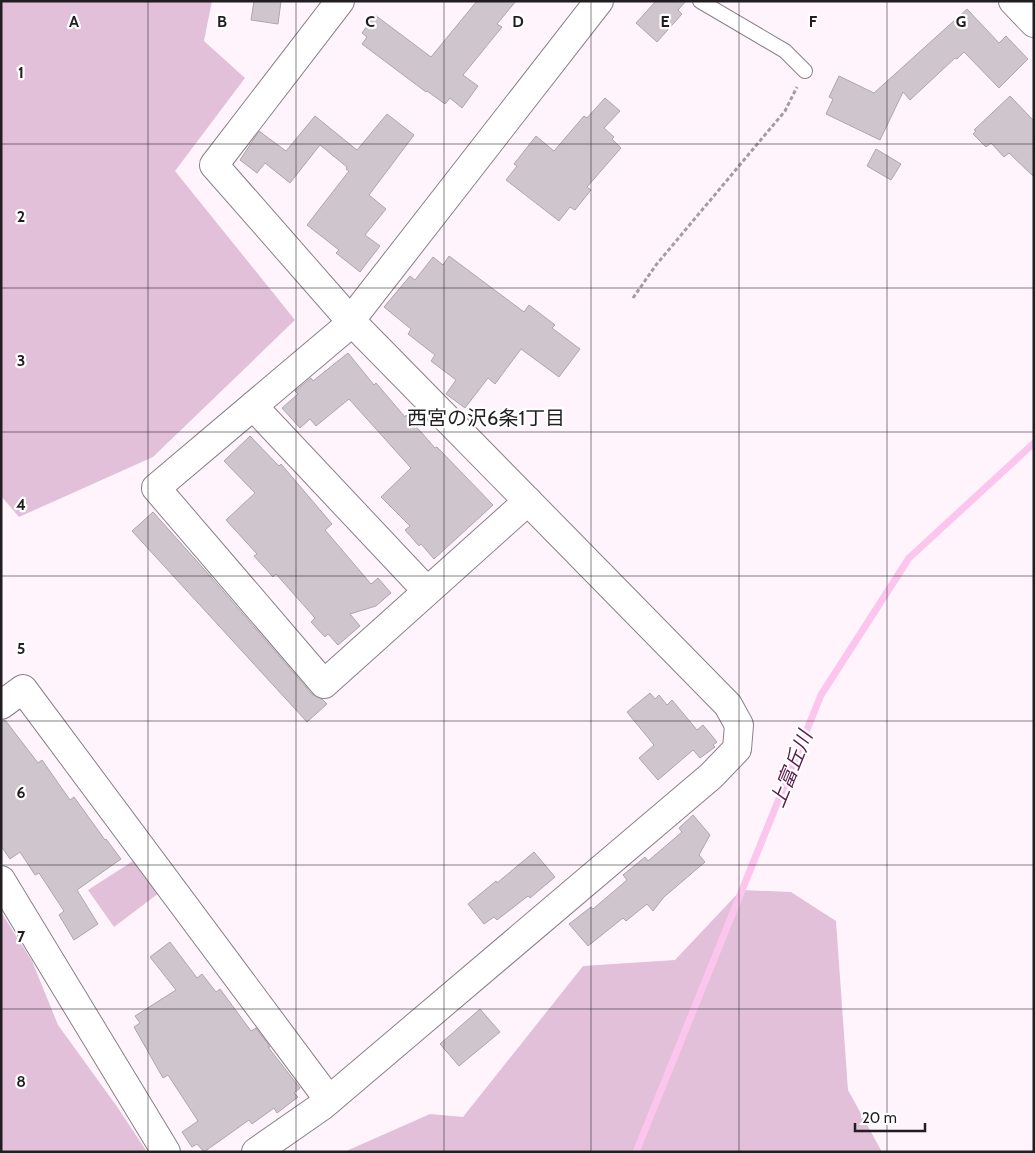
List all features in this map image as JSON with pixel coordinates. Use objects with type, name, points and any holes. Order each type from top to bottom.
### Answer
[{"type":"street","points":[[256,1152],[329,1100],[711,776],[737,749],[739,725],[728,705],[350,320],[214,165],[340,1]]},
{"type":"street","points":[[528,501],[324,684],[156,488],[342,330],[599,1]]},
{"type":"street","points":[[1013,1],[1034,23]]},
{"type":"street","points":[[253,406],[427,591]]},
{"type":"street","points":[[1,705],[23,689],[329,1100]]},
{"type":"street","points":[[1,880],[166,1152]]},
{"type":"lane","points":[[700,1],[785,51],[805,71]]},
{"type":"path","points":[[633,298],[656,265],[785,111],[805,71]]},
{"type":"shaded area","points":[[1,1],[212,1],[204,41],[245,78],[175,171],[295,320],[153,457],[19,517],[1,496]]},
{"type":"shaded area","points":[[133,861],[159,893],[114,927],[88,890]]},
{"type":"shaded area","points":[[741,890],[791,892],[836,921],[848,1090],[882,1152],[344,1152],[430,1114],[463,1117],[583,966],[675,960]]},
{"type":"shaded area","points":[[1,912],[32,961],[58,1025],[118,1108],[147,1152],[1,1152]]},
{"type":"building","points":[[254,1],[281,1],[278,24],[251,20]]},
{"type":"building","points":[[477,1],[516,1],[497,24],[502,27],[463,75],[478,86],[462,108],[450,98],[445,104],[426,92],[362,44],[367,37],[362,33],[375,15],[431,57]]},
{"type":"building","points":[[656,1],[686,1],[678,10],[682,14],[657,42],[636,23]]},
{"type":"building","points":[[967,9],[999,43],[1006,36],[1028,59],[999,88],[964,52],[910,100],[903,92],[880,140],[826,114],[833,99],[829,97],[839,76],[874,93]]},
{"type":"building","points":[[1010,96],[1034,121],[1034,177],[1009,153],[1004,157],[991,143],[986,147],[973,134],[976,131],[974,130]]},
{"type":"building","points":[[605,98],[620,111],[604,128],[614,137],[612,139],[621,148],[587,187],[591,190],[575,210],[570,207],[559,221],[506,180],[517,166],[514,164],[536,136],[554,151],[584,116],[587,118]]},
{"type":"building","points":[[387,114],[414,135],[369,195],[386,209],[365,235],[380,246],[360,272],[336,253],[339,250],[307,225],[349,171],[346,169],[347,167],[320,145],[290,183],[265,163],[257,173],[240,160],[259,131],[286,151],[315,116],[357,150]]},
{"type":"building","points":[[876,149],[901,164],[891,180],[867,166]]},
{"type":"building","points":[[449,256],[524,312],[529,305],[555,325],[552,328],[580,349],[559,377],[521,349],[495,384],[488,378],[465,408],[446,394],[456,380],[431,361],[435,355],[408,334],[411,329],[384,307],[410,276],[415,280],[433,257],[443,265]]},
{"type":"building","points":[[348,353],[374,385],[376,383],[405,417],[406,415],[435,448],[437,447],[493,505],[434,559],[405,530],[410,526],[381,497],[411,468],[349,399],[316,426],[310,419],[300,428],[282,408],[298,394],[295,391],[311,378],[313,381]]},
{"type":"building","points":[[250,436],[279,466],[281,464],[332,524],[325,530],[371,584],[378,578],[391,593],[376,606],[350,614],[360,626],[338,645],[328,634],[325,637],[311,622],[315,618],[276,574],[273,577],[254,556],[257,554],[226,520],[255,493],[224,461]]},
{"type":"building","points":[[153,512],[312,694],[327,704],[307,722],[132,531]]},
{"type":"building","points":[[650,693],[655,699],[659,695],[667,705],[672,700],[697,730],[703,725],[717,742],[713,745],[715,747],[700,758],[693,750],[658,780],[639,758],[654,745],[627,712]]},
{"type":"building","points":[[1,720],[5,720],[38,763],[42,760],[70,800],[74,797],[121,859],[77,890],[98,924],[74,940],[59,915],[64,911],[39,873],[35,875],[20,852],[10,859],[1,846]]},
{"type":"building","points":[[693,815],[710,835],[699,855],[705,862],[664,897],[653,911],[647,904],[626,921],[623,918],[588,946],[569,924],[591,907],[593,909],[627,880],[623,875],[645,857],[648,861],[682,832],[679,828]]},
{"type":"building","points":[[534,852],[555,877],[530,898],[528,896],[497,920],[494,917],[484,924],[468,904]]},
{"type":"building","points":[[170,942],[197,978],[202,974],[216,992],[220,989],[251,1031],[256,1028],[270,1047],[268,1047],[300,1088],[294,1093],[298,1097],[277,1113],[274,1108],[252,1124],[249,1120],[204,1152],[197,1144],[192,1147],[182,1132],[198,1121],[168,1075],[163,1078],[134,1027],[140,1023],[135,1016],[176,990],[150,957]]},
{"type":"building","points":[[480,1009],[500,1032],[459,1066],[440,1044]]},
{"type":"waterway","name":"上富丘川","points":[[636,1152],[821,695],[909,558],[1034,443]]},
{"type":"district","name":"西宮の沢6条1丁目","points":[[486,418]]}]
